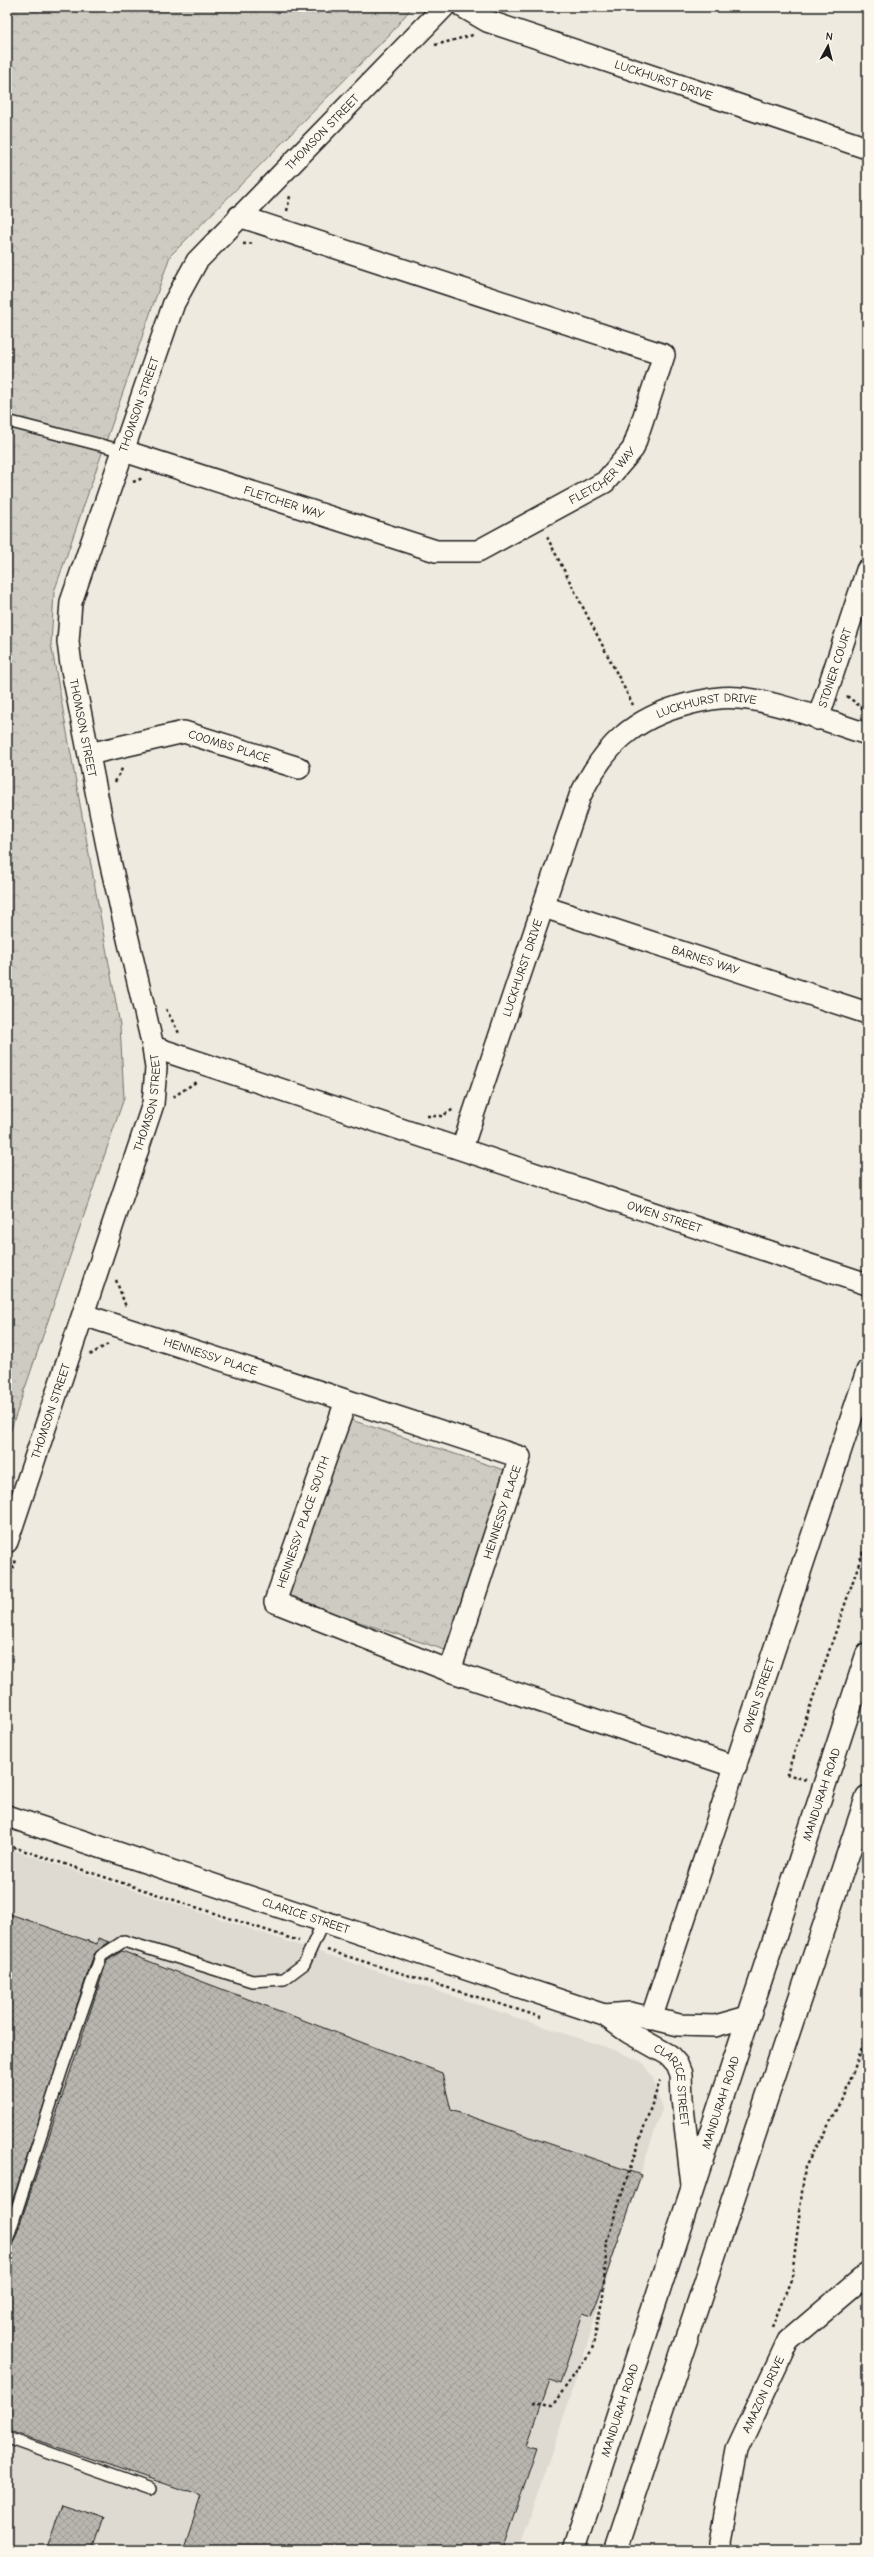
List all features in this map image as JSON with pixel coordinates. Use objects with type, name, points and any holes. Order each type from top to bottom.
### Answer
[{"type":"highway","name":"MANDURAH ROAD","points":[[574,2550],[692,2185],[867,1655]]},
{"type":"highway","points":[[616,2550],[867,1797]]},
{"type":"street","name":"THOMSON STREET","points":[[7,1542],[84,1315],[153,1104],[156,1068],[153,1047],[110,861],[71,665],[68,642],[71,602],[174,303],[197,261],[239,216],[444,7]]},
{"type":"street","name":"LUCKHURST DRIVE","points":[[463,7],[487,21],[867,148]]},
{"type":"street","name":"FLETCHER WAY","points":[[124,451],[436,551],[478,551],[605,482],[634,449],[664,355],[239,216]]},
{"type":"street","name":"STONER COURT","points":[[818,718],[867,570]]},
{"type":"street","name":"LUCKHURST DRIVE","points":[[462,1148],[580,796],[593,768],[611,745],[642,721],[664,710],[706,700],[739,698],[818,718],[867,734]]},
{"type":"street","name":"COOMBS PLACE","points":[[89,754],[184,732],[299,768]]},
{"type":"street","name":"BARNES WAY","points":[[544,907],[867,1013]]},
{"type":"street","points":[[153,1047],[462,1148]]},
{"type":"street","name":"OWEN STREET","points":[[462,1148],[867,1284]]},
{"type":"street","name":"HENNESSY PLACE","points":[[84,1315],[520,1457],[450,1671]]},
{"type":"street","name":"OWEN STREET","points":[[651,2019],[867,1371]]},
{"type":"street","name":"HENNESSY PLACE SOUTH","points":[[346,1400],[275,1602],[450,1671]]},
{"type":"street","points":[[450,1671],[736,1767]]},
{"type":"street","name":"CLARICE STREET","points":[[7,1816],[604,2015],[628,2032],[669,2055],[677,2064],[681,2074],[682,2099],[692,2185]]},
{"type":"street","name":"CLARICE STREET","points":[[604,2015],[630,2013],[680,2025],[715,2026],[747,2017]]},
{"type":"street","name":"AMAZON DRIVE","points":[[722,2550],[720,2541],[737,2450],[788,2341],[867,2274]]},
{"type":"lane","points":[[7,421],[124,451]]},
{"type":"lane","points":[[7,2240],[62,2069],[101,1956],[124,1941],[252,1981],[284,1979],[304,1964],[323,1922]]},
{"type":"lane","points":[[7,2438],[151,2489]]},
{"type":"path","points":[[236,244],[259,243]]},
{"type":"path","points":[[126,485],[145,477]]},
{"type":"path","points":[[537,519],[642,721]]},
{"type":"path","points":[[823,1786],[787,1774],[867,1540]]},
{"type":"path","points":[[7,1845],[313,1945],[346,1958],[543,2018]]},
{"type":"path","points":[[772,2328],[792,2277],[805,2167],[843,2100],[867,2034]]},
{"type":"path","points":[[532,2402],[552,2406],[592,2350],[603,2296],[607,2241],[632,2162],[662,2077]]},
{"type":"shaded area","points":[[7,1848],[617,2051],[642,2062],[653,2078],[662,2109],[619,2239],[573,2390],[518,2550],[7,2550]]},
{"type":"green space","points":[[7,7],[412,7],[391,33],[170,256],[54,592],[51,644],[120,1025],[124,1098],[7,1441]]},
{"type":"green space","points":[[345,1418],[504,1470],[445,1650],[286,1598]]},
{"type":"building","points":[[7,1913],[97,1944],[98,1938],[109,1942],[94,1954],[7,2217]]},
{"type":"building","points":[[122,1951],[442,2073],[451,2110],[641,2175],[592,2316],[583,2313],[560,2384],[550,2380],[527,2445],[537,2448],[502,2550],[183,2550],[201,2496],[7,2430],[7,2247],[14,2242],[107,1961]]},
{"type":"building","points":[[62,2504],[104,2518],[93,2550],[46,2550]]}]
